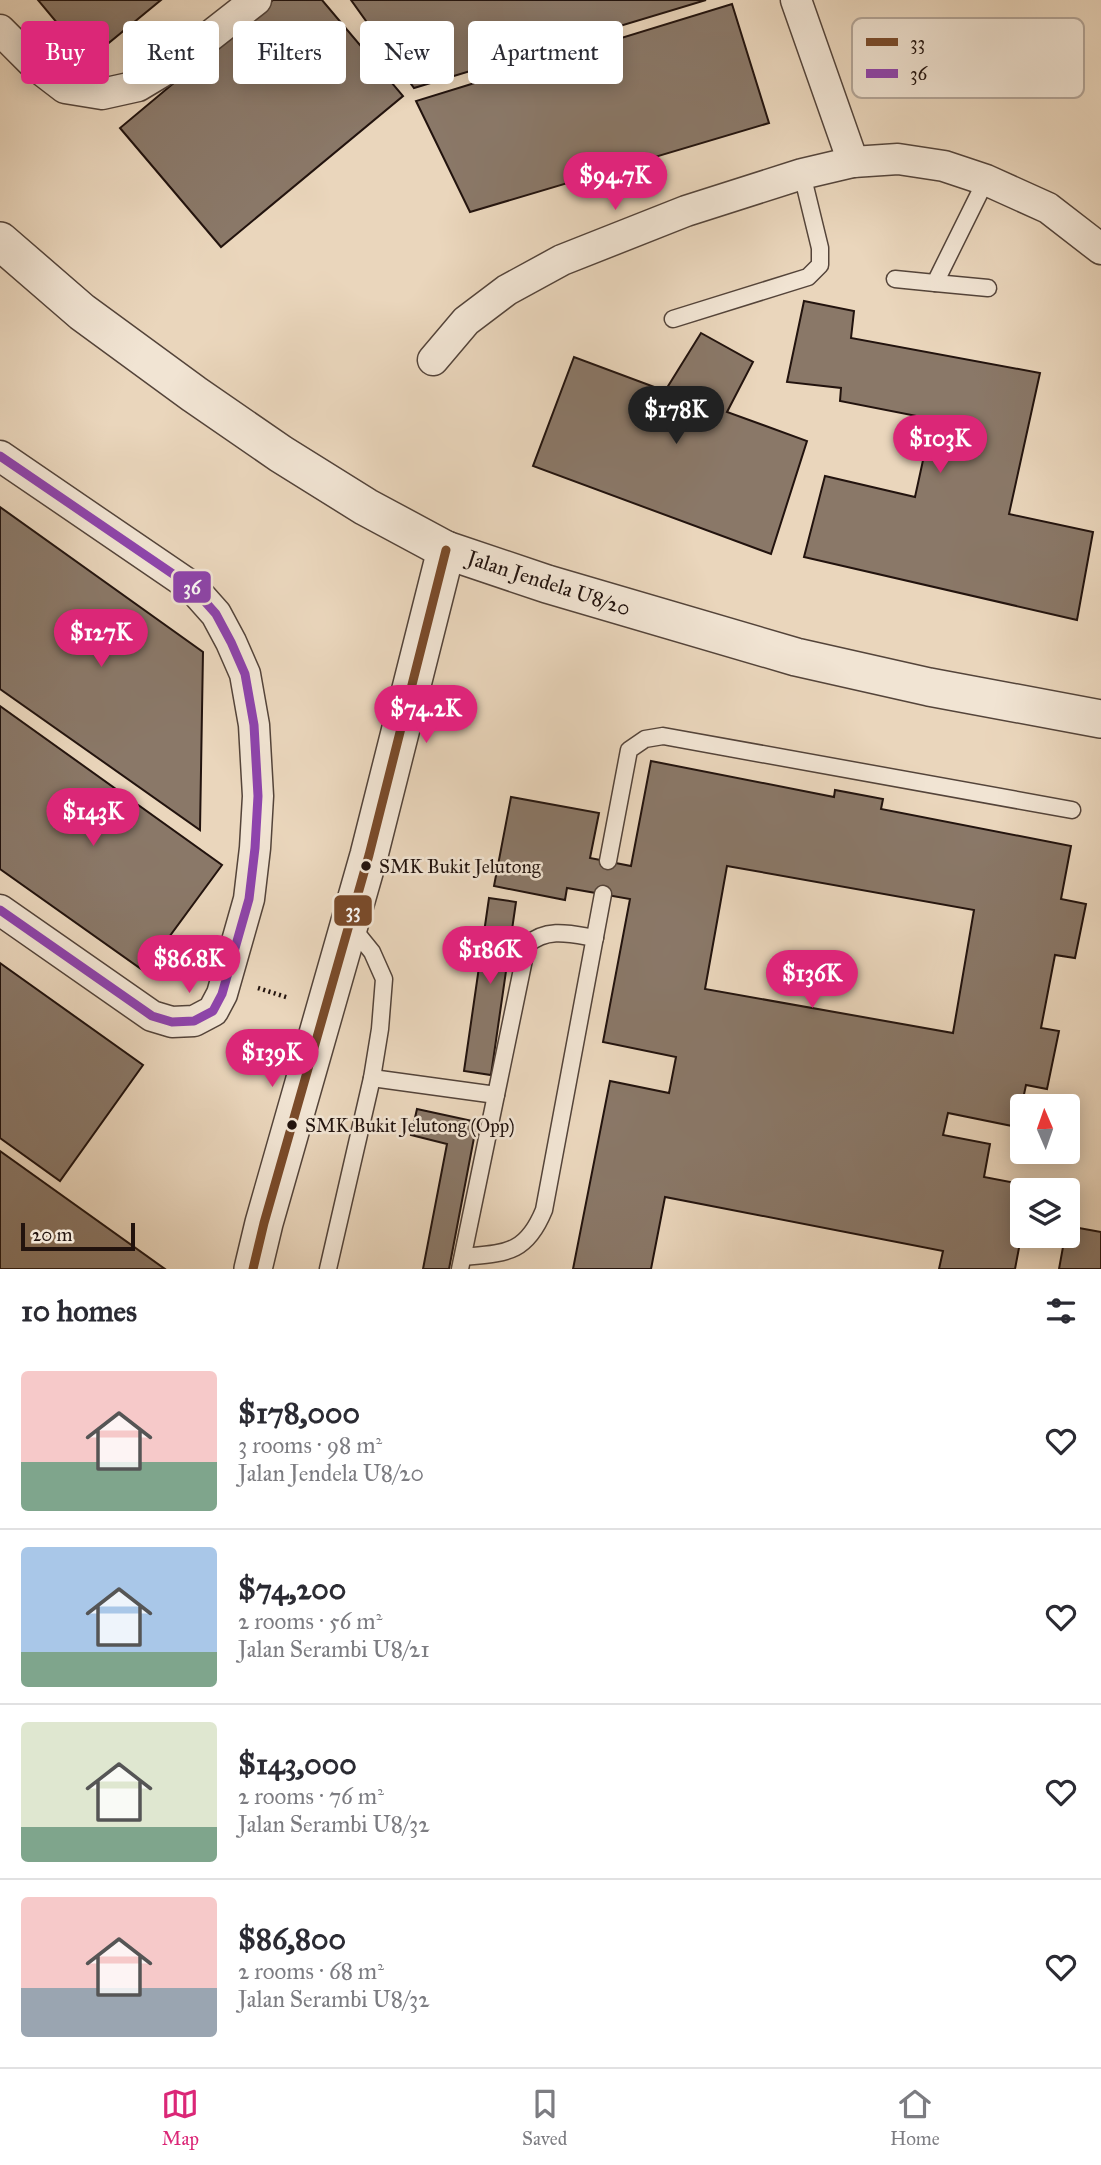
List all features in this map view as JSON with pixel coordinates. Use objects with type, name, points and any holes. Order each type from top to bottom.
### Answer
[{"type":"street","points":[[0,30],[35,65],[65,88],[102,94],[138,86],[173,65],[256,0]]},
{"type":"street","points":[[796,0],[853,162]]},
{"type":"street","points":[[433,360],[466,321],[507,290],[562,260],[686,211],[802,174],[853,162],[898,159],[944,166],[986,180],[1048,208],[1101,249]]},
{"type":"street","name":"Jalan Jendela U8/20","points":[[0,241],[82,312],[204,402],[366,507],[446,550],[670,622],[796,657],[929,687],[1101,719]]},
{"type":"street","points":[[0,456],[192,587],[216,614],[232,642],[245,674],[254,725],[258,796],[249,899],[227,978],[213,1011],[194,1021],[172,1022],[152,1016],[0,910]]},
{"type":"street","points":[[253,1269],[349,924],[446,550]]},
{"type":"lane","points":[[673,319],[808,276],[820,265],[820,248],[802,174]]},
{"type":"lane","points":[[935,283],[986,180]]},
{"type":"lane","points":[[895,279],[988,288]]},
{"type":"lane","points":[[608,861],[629,750],[645,739],[663,736],[1072,810]]},
{"type":"lane","points":[[595,938],[554,933],[534,939],[527,945],[461,1263],[511,1251],[527,1240],[544,1210],[595,938],[603,894]]},
{"type":"lane","points":[[328,1269],[372,1078],[384,979],[372,952],[349,924]]},
{"type":"lane","points":[[372,1078],[496,1095]]},
{"type":"path","points":[[227,978],[325,1009]]},
{"type":"building","points":[[38,0],[161,0],[135,21],[123,21],[123,31],[109,43],[109,21],[56,21]]},
{"type":"building","points":[[273,0],[322,0],[340,21],[248,21]]},
{"type":"building","points":[[351,0],[706,0],[623,25],[623,21],[468,21],[468,72],[454,76],[454,21],[366,21]]},
{"type":"building","points":[[732,4],[769,123],[470,212],[416,101],[471,84],[623,84],[623,37]]},
{"type":"building","points":[[346,28],[360,45],[360,84],[393,84],[403,96],[221,247],[120,128],[173,84],[219,84],[219,45],[233,33],[233,84],[346,84]]},
{"type":"building","points":[[411,84],[427,84],[414,88]]},
{"type":"building","points":[[804,301],[854,311],[851,338],[1040,373],[1009,514],[1093,532],[1077,620],[804,557],[825,476],[915,497],[932,419],[840,401],[841,388],[787,382]]},
{"type":"building","points":[[701,333],[753,362],[727,412],[807,441],[771,554],[533,466],[574,357],[665,391]]},
{"type":"building","points":[[0,507],[203,652],[200,830],[0,689]]},
{"type":"building","points":[[0,706],[222,865],[144,971],[0,869]]},
{"type":"building","points":[[651,761],[834,797],[835,790],[883,799],[881,809],[1071,846],[1061,899],[1086,904],[1075,958],[1055,955],[1041,1028],[1059,1031],[1047,1089],[1026,1085],[1024,1094],[1010,1094],[1010,1126],[948,1113],[943,1135],[990,1144],[984,1177],[1010,1182],[1010,1248],[1019,1248],[1015,1269],[939,1269],[943,1251],[665,1197],[651,1269],[573,1269],[610,1081],[669,1093],[676,1057],[603,1042],[630,899],[567,888],[565,900],[494,886],[511,797],[599,813],[590,858],[631,866]],"holes":[[[727,866],[974,910],[953,1033],[705,989]]]},
{"type":"building","points":[[489,898],[516,902],[491,1075],[464,1071]]},
{"type":"building","points":[[0,963],[143,1065],[60,1181],[0,1138]]},
{"type":"building","points":[[417,1109],[477,1122],[449,1269],[423,1269],[447,1144],[411,1135]]},
{"type":"building","points":[[0,1151],[165,1269],[0,1269]]},
{"type":"building","points":[[1080,1228],[1101,1232],[1101,1269],[1059,1269],[1063,1248],[1080,1248]]},
{"type":"transit line","name":"36","points":[[0,456],[192,587],[216,614],[245,674],[254,725],[258,796],[249,899],[222,994],[213,1011],[194,1021],[172,1022],[152,1016],[0,910]]},
{"type":"transit line","name":"33","points":[[253,1269],[369,855],[446,550]]},
{"type":"place","name":"SMK Bukit Jelutong","points":[[366,866]]},
{"type":"place","name":"SMK Bukit Jelutong (Opp)","points":[[292,1125]]}]
